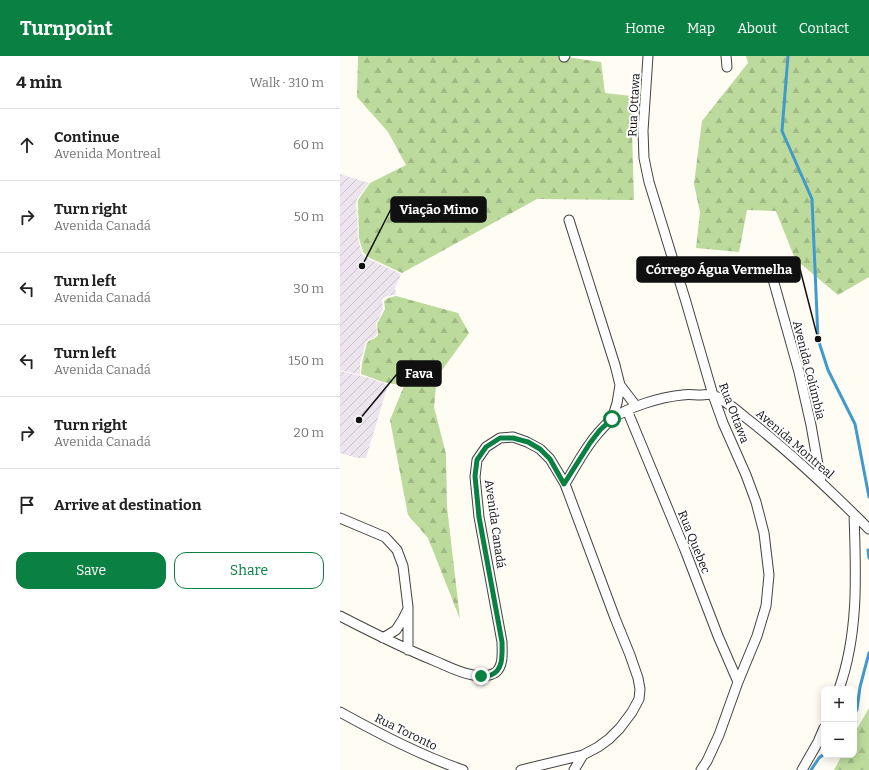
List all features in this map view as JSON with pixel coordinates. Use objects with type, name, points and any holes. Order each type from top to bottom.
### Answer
[{"type":"street","name":"Rua Ottawa","points":[[648,56],[643,131],[644,158],[649,182],[713,395],[756,502],[764,533],[769,574],[766,606],[758,636],[738,682],[720,735],[701,770]]},
{"type":"street","points":[[726,56],[727,67]]},
{"type":"street","points":[[568,220],[615,365],[620,385],[636,406]]},
{"type":"street","name":"Avenida Colúmbia","points":[[769,265],[811,425],[821,482]]},
{"type":"street","points":[[612,419],[617,403],[620,385]]},
{"type":"street","points":[[564,484],[600,430],[612,419],[627,410],[636,406],[682,395],[713,395]]},
{"type":"street","name":"Avenida Montreal","points":[[713,395],[736,410],[764,432],[821,482],[869,529]]},
{"type":"street","name":"Rua Quebec","points":[[627,410],[738,682]]},
{"type":"street","name":"Avenida Canadá","points":[[340,616],[408,650],[471,675],[490,675],[496,672],[500,668],[502,642],[479,517],[475,476],[477,460],[486,447],[500,438],[513,438],[528,442],[540,449],[550,459],[564,484],[609,604],[630,655],[640,689],[639,699],[632,712],[620,728],[609,739],[583,755],[574,770]]},
{"type":"street","points":[[840,686],[844,676],[853,631],[855,565],[854,514]]},
{"type":"street","points":[[340,518],[385,537],[397,550],[403,566],[408,607],[408,650]]},
{"type":"street","points":[[383,638],[396,630],[408,607]]},
{"type":"street","name":"Rua Toronto","points":[[340,712],[447,765],[463,770]]},
{"type":"street","points":[[802,770],[821,735]]},
{"type":"street","points":[[521,770],[583,755]]},
{"type":"shaded area","points":[[340,174],[369,183],[357,199],[356,206],[358,239],[362,254],[367,258],[401,274],[395,288],[396,295],[387,296],[382,300],[383,309],[376,324],[377,334],[374,338],[366,342],[360,363],[360,375],[340,370]]},
{"type":"shaded area","points":[[340,371],[369,378],[389,385],[366,458],[357,458],[340,453]]},
{"type":"green space","points":[[358,56],[559,56],[601,62],[605,93],[631,96],[634,200],[537,199],[402,273],[368,257],[363,252],[359,238],[358,200],[370,183],[406,165],[388,132],[357,97]]},
{"type":"green space","points":[[746,56],[869,56],[869,277],[838,295],[795,259],[776,211],[747,210],[739,252],[696,248],[700,212],[694,184],[702,121],[748,63]]},
{"type":"green space","points":[[396,296],[458,313],[469,333],[437,377],[434,407],[446,454],[447,507],[460,619],[428,538],[408,515],[390,420],[404,386],[383,382],[361,374],[367,343],[378,335],[377,324],[385,309],[384,301],[388,298]]},
{"type":"green space","points":[[869,708],[869,770],[834,770],[840,758],[857,758],[857,729]]},
{"type":"waterway","points":[[788,56],[782,131],[812,199],[818,339],[828,370],[855,424],[869,497]]},
{"type":"waterway","points":[[868,550],[869,558]]},
{"type":"waterway","points":[[857,709],[860,687],[869,653]]},
{"type":"waterway","points":[[811,770],[821,756]]},
{"type":"place","name":"Viação Mimo","points":[[362,266]]},
{"type":"place","name":"Córrego Água Vermelha","points":[[818,339]]},
{"type":"place","name":"Fava","points":[[359,420]]},
{"type":"route","points":[[481,676],[490,675],[500,668],[502,642],[479,517],[475,476],[477,460],[486,447],[500,438],[513,438],[528,442],[540,449],[550,459],[564,484],[590,443],[600,430],[612,419]]}]
